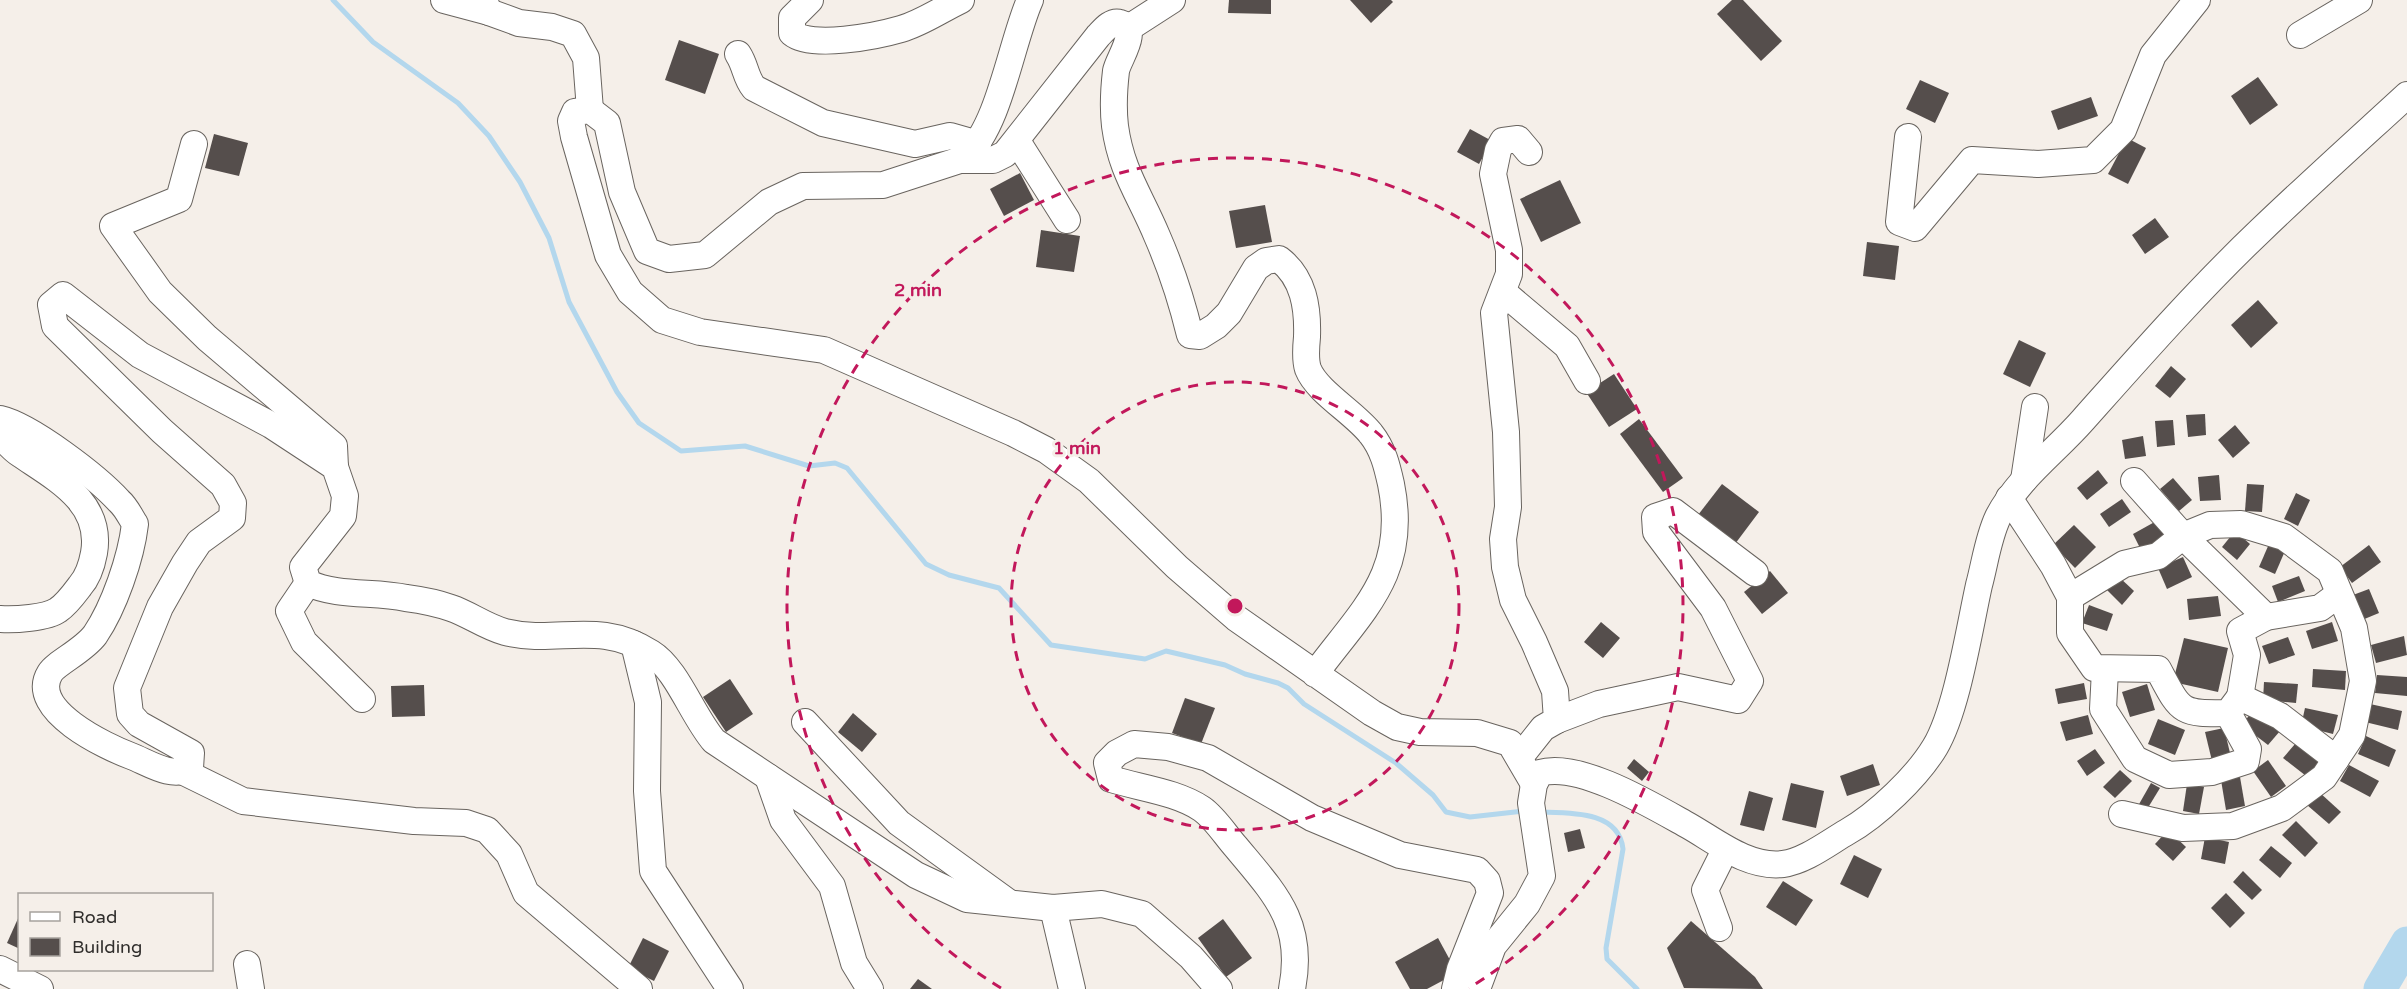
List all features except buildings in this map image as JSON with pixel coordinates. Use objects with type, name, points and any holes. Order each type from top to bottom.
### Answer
[{"type":"street","points":[[444,0],[486,6],[519,23],[552,27],[573,34],[585,58],[590,110]]},
{"type":"street","points":[[810,0],[792,18],[792,33],[800,40],[822,43],[902,29],[961,0]]},
{"type":"street","points":[[1030,0],[1008,68],[969,152],[882,185],[803,186],[769,202],[705,255],[669,259],[647,252],[622,192],[607,123],[590,110],[575,112],[571,121],[590,197],[608,255],[630,292],[662,320],[700,332],[824,350],[972,413],[1046,450],[1089,481],[1177,567],[1236,618],[1315,674],[1397,727],[1420,732],[1491,735],[1510,743],[1520,757],[1533,801],[1542,876],[1527,904],[1493,946],[1477,989]]},
{"type":"street","points":[[1127,29],[1173,0]]},
{"type":"street","points":[[1908,137],[1899,222],[1915,228],[1972,160],[2038,164],[2093,160],[2123,130],[2153,55],[2197,0]]},
{"type":"street","points":[[2300,35],[2359,0]]},
{"type":"street","points":[[738,54],[746,66],[747,79],[754,88],[823,123],[915,144],[950,136],[969,152],[993,160],[1005,154],[1017,141],[1064,76],[1108,26],[1116,22],[1122,23],[1127,29],[1128,43],[1117,69],[1114,115],[1119,153],[1157,235],[1190,335],[1200,336],[1216,326],[1229,313],[1256,268],[1266,261],[1279,260],[1290,268],[1307,310],[1307,366],[1312,378],[1360,419],[1385,457],[1395,506],[1396,539],[1389,565],[1380,586],[1315,674]]},
{"type":"street","points":[[2016,489],[2072,433],[2166,327],[2258,232],[2407,95]]},
{"type":"street","points":[[1529,152],[1518,138],[1503,141],[1498,150],[1493,174],[1509,250],[1509,274],[1494,313],[1506,432],[1508,507],[1503,539],[1505,567],[1513,600],[1555,691],[1557,720]]},
{"type":"street","points":[[1017,141],[1068,219]]},
{"type":"street","points":[[194,144],[179,199],[113,226],[160,292],[207,338],[334,446],[335,467],[345,496],[343,516],[303,567],[308,584],[321,590],[404,597],[451,608],[504,632],[533,635],[584,632],[614,635],[653,654],[672,676],[700,725],[714,741],[916,875],[967,899],[1053,908],[1102,904],[1142,914],[1191,957],[1219,989]]},
{"type":"street","points":[[1503,292],[1567,346],[1587,381]]},
{"type":"street","points":[[0,419],[18,425],[55,448],[120,501],[135,524],[133,543],[109,608],[94,635],[80,652],[50,672],[46,684],[48,696],[67,722],[100,744],[173,773],[184,772],[190,768],[191,753],[139,724],[130,714],[127,688],[160,607],[185,563],[199,542],[232,518],[233,503],[223,485],[162,430],[55,326],[51,305],[63,295],[140,355],[271,425],[335,467]]},
{"type":"street","points":[[1533,801],[1540,773],[1552,769],[1568,770],[1599,780],[1690,827],[1725,850],[1757,860],[1783,864],[1808,854],[1865,822],[1912,776],[1935,747],[1948,714],[1991,537],[2016,489],[2035,406]]},
{"type":"street","points":[[0,435],[18,453],[42,467],[80,500],[95,525],[96,541],[93,562],[84,582],[57,611],[14,620],[0,620]]},
{"type":"street","points":[[2134,481],[2183,536],[2266,618]]},
{"type":"street","points":[[2016,489],[2070,597],[2070,633],[2094,668],[2105,670],[2158,669],[2176,704],[2194,714],[2234,705],[2280,716],[2336,759]]},
{"type":"street","points":[[1520,757],[1544,728],[1557,720],[1599,704],[1678,687],[1738,700],[1750,681],[1713,608],[1656,532],[1655,517],[1673,511],[1755,573]]},
{"type":"street","points":[[2070,597],[2124,564],[2158,556],[2183,536],[2210,525],[2241,524],[2284,537],[2330,571],[2354,628],[2363,681],[2352,735],[2324,777],[2282,808],[2233,826],[2183,828],[2122,814]]},
{"type":"street","points":[[308,584],[289,611],[304,642],[362,699]]},
{"type":"street","points":[[2105,670],[2103,709],[2135,759],[2169,775],[2212,772],[2246,761],[2248,749],[2234,705],[2247,655],[2241,631],[2266,618],[2320,608],[2339,594]]},
{"type":"street","points":[[634,644],[648,702],[647,791],[653,871],[730,989]]},
{"type":"street","points":[[805,723],[899,823],[1010,904]]},
{"type":"street","points":[[1292,989],[1295,973],[1295,938],[1286,914],[1270,888],[1204,810],[1184,800],[1111,779],[1107,764],[1117,753],[1134,744],[1168,747],[1208,758],[1312,818],[1400,855],[1477,870],[1487,881],[1490,893],[1460,969],[1455,989]]},
{"type":"street","points":[[184,772],[243,801],[414,821],[466,823],[486,830],[509,854],[526,893],[639,989]]},
{"type":"street","points":[[768,777],[783,820],[832,886],[854,963],[870,989]]},
{"type":"street","points":[[1719,928],[1705,890],[1725,850]]},
{"type":"street","points":[[1053,908],[1072,989]]},
{"type":"street","points":[[247,964],[251,989]]},
{"type":"street","points":[[0,969],[40,989]]},
{"type":"waterway","points":[[333,0],[373,42],[458,103],[489,136],[520,182],[549,238],[569,302],[617,392],[639,423],[681,451],[745,446],[809,466],[835,463],[847,468],[926,564],[949,575],[999,588],[1051,645],[1145,659],[1166,651],[1225,665],[1245,674],[1278,683],[1288,688],[1304,704],[1396,763],[1433,795],[1446,812],[1470,817],[1524,811]]},
{"type":"waterway","points":[[1539,812],[1591,816],[1603,820],[1619,836],[1623,849],[1606,948],[1607,959],[1637,989]]},
{"type":"waterway","points":[[2380,989],[2407,943]]}]
